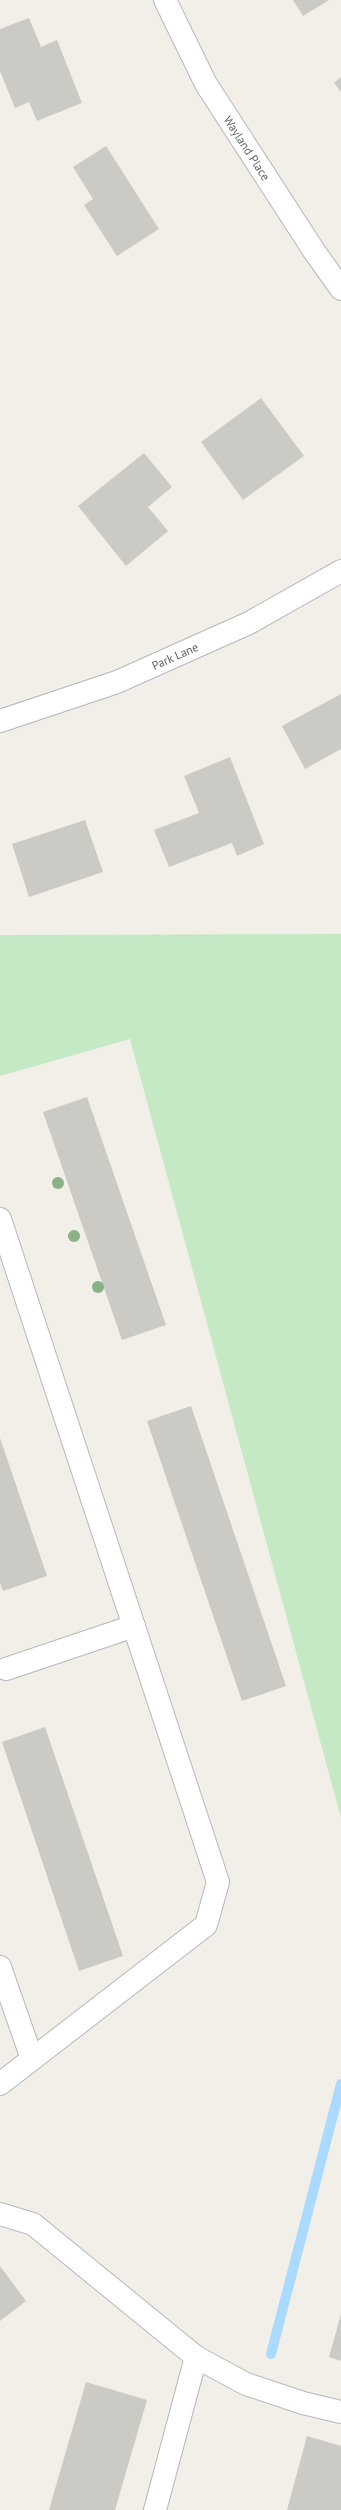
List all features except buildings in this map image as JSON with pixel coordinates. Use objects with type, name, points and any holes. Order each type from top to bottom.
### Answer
[{"type":"street","name":"Wayland Place","points":[[165,0],[206,84],[314,251],[341,289]]},
{"type":"street","name":"Park Lane","points":[[0,721],[117,682],[249,624],[341,571]]},
{"type":"street","points":[[0,1219],[218,1882],[206,1925],[0,2084]]},
{"type":"street","points":[[6,1669],[134,1626]]},
{"type":"street","points":[[0,1967],[32,2059]]},
{"type":"street","points":[[0,2214],[33,2224],[196,2357],[246,2384],[303,2403],[341,2412]]},
{"type":"street","points":[[155,2510],[196,2357]]},
{"type":"green space","points":[[341,934],[341,1818],[130,1039],[0,1076],[0,935]]},
{"type":"waterway","points":[[271,2354],[341,2084]]}]
